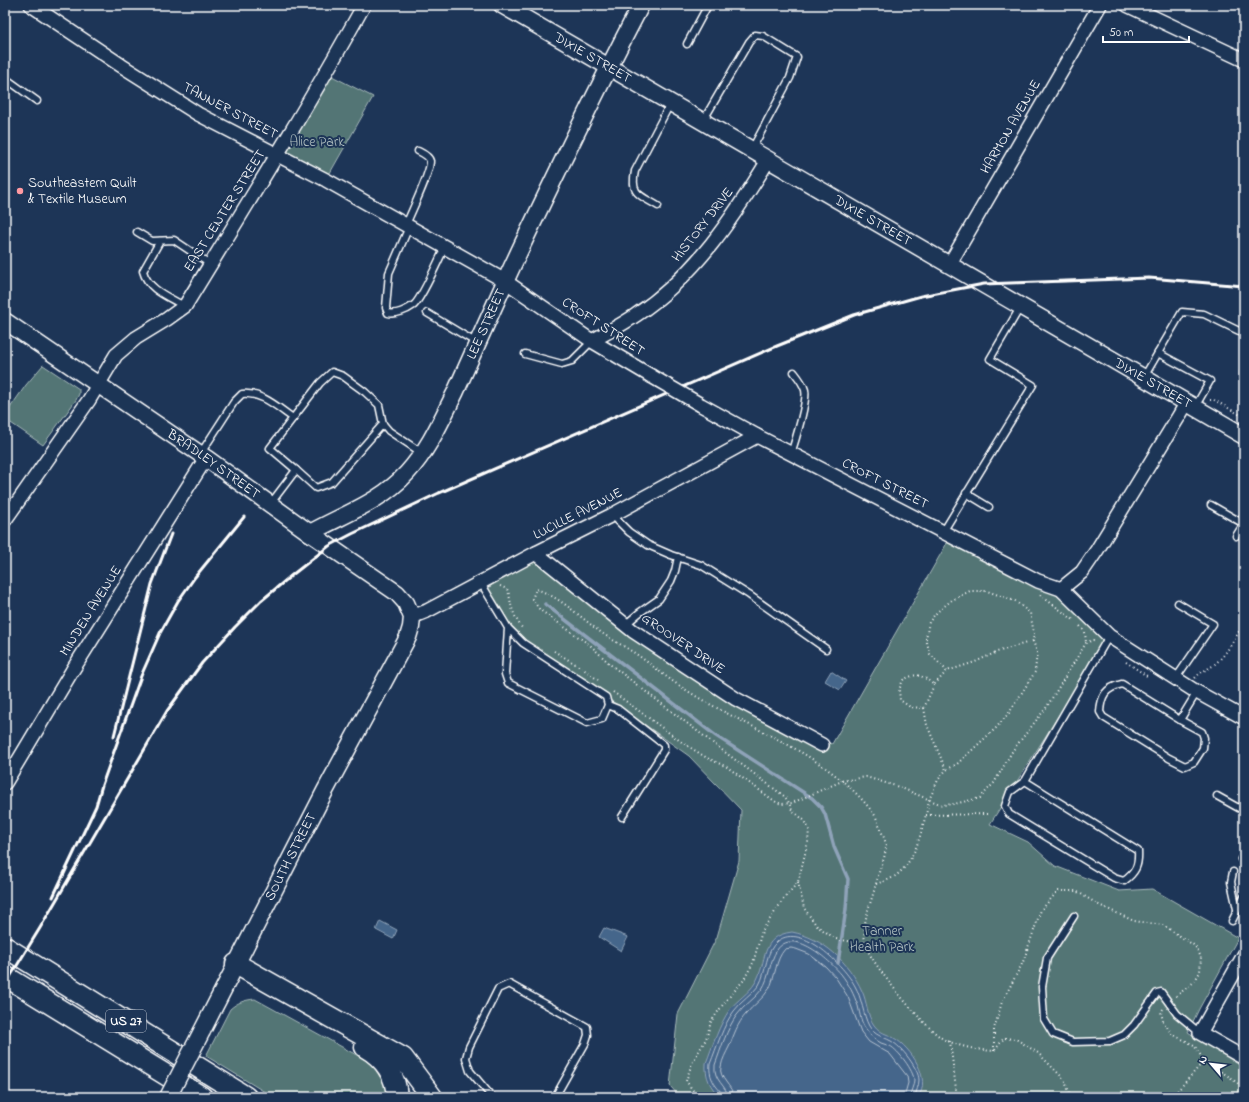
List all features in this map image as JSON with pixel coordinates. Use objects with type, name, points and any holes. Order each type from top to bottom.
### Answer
[{"type":"main road","name":"US 27","points":[[5,947],[246,1097]]},
{"type":"main road","points":[[233,971],[377,1055],[393,1076],[397,1097]]},
{"type":"main road","points":[[233,971],[403,1058],[432,1097]]},
{"type":"main road","name":"US 27","points":[[5,976],[202,1097]]},
{"type":"street","name":"TANNER STREET","points":[[31,5],[122,66],[198,114],[326,180],[505,281]]},
{"type":"street","name":"EAST CENTER STREET","points":[[5,520],[89,400],[108,366],[116,355],[126,345],[167,319],[184,306],[278,155],[364,5]]},
{"type":"street","name":"DIXIE STREET","points":[[502,5],[1144,377],[1196,403],[1244,436]]},
{"type":"street","name":"LEE STREET","points":[[310,533],[366,505],[380,496],[406,474],[423,453],[436,432],[478,344],[505,281],[608,67],[641,5]]},
{"type":"street","name":"HARMON AVENUE","points":[[949,265],[1100,5]]},
{"type":"street","points":[[1127,5],[1244,60]]},
{"type":"street","name":"HISTORY DRIVE","points":[[592,341],[637,315],[677,282],[706,252],[730,221],[769,160]]},
{"type":"street","name":"CROFT STREET","points":[[505,281],[592,341],[650,376],[756,436],[1038,581],[1061,589]]},
{"type":"street","name":"BRADLEY STREET","points":[[5,321],[203,456],[397,594],[406,602],[412,617]]},
{"type":"street","points":[[1196,403],[1179,416],[1082,572],[1061,589],[1106,641],[1176,678],[1244,718]]},
{"type":"street","name":"LUCILLE AVENUE","points":[[412,617],[612,515],[756,436]]},
{"type":"street","name":"MINDEN AVENUE","points":[[5,783],[203,456]]},
{"type":"street","name":"GROOVER DRIVE","points":[[536,553],[625,625],[736,699],[822,745]]},
{"type":"street","name":"SOUTH STREET","points":[[168,1097],[325,791],[408,637],[412,617]]},
{"type":"street","points":[[1244,955],[1200,1033],[1244,1058]]},
{"type":"lane","points":[[687,44],[708,5]]},
{"type":"lane","points":[[703,121],[742,54],[755,35],[763,36],[797,57],[790,78],[752,149]]},
{"type":"lane","points":[[5,78],[37,101]]},
{"type":"lane","points":[[658,206],[636,193],[632,183],[635,171],[670,102]]},
{"type":"lane","points":[[418,151],[428,157],[430,162],[424,184],[389,273],[386,308],[388,312],[393,314],[404,311],[415,304],[446,247]]},
{"type":"lane","points":[[137,232],[152,241],[174,240],[210,264]]},
{"type":"lane","points":[[160,241],[143,271],[148,283],[160,293],[184,306]]},
{"type":"lane","points":[[943,532],[1033,385],[990,359],[1021,306]]},
{"type":"lane","points":[[1144,377],[1182,312],[1204,314],[1238,331]]},
{"type":"lane","points":[[427,313],[478,344]]},
{"type":"lane","points":[[525,354],[562,364],[572,360],[592,341]]},
{"type":"lane","points":[[1158,353],[1210,381],[1196,403]]},
{"type":"lane","points":[[383,424],[332,482],[316,488],[270,448],[320,383],[332,372],[343,376],[365,392],[379,405],[383,424],[389,431],[423,453]]},
{"type":"lane","points":[[791,454],[802,418],[806,391],[794,372]]},
{"type":"lane","points":[[1244,372],[1244,379]]},
{"type":"lane","points":[[203,456],[234,402],[242,394],[251,393],[264,398],[293,418]]},
{"type":"lane","points":[[270,504],[296,470]]},
{"type":"lane","points":[[966,493],[989,507]]},
{"type":"lane","points":[[1211,505],[1244,523],[1236,536]]},
{"type":"lane","points":[[612,515],[629,532],[648,545],[701,565],[749,595],[826,649]]},
{"type":"lane","points":[[625,625],[659,599],[671,581],[678,557]]},
{"type":"lane","points":[[480,583],[508,628],[523,643],[606,697],[608,706],[602,719],[586,723],[508,683],[505,674],[508,628]]},
{"type":"lane","points":[[1176,678],[1213,624],[1178,603]]},
{"type":"lane","points":[[1025,781],[1138,851],[1139,861],[1133,875],[1124,881],[1114,878],[1009,814],[1005,806],[1010,792],[1025,781],[1106,641]]},
{"type":"lane","points":[[1122,684],[1180,720],[1202,732],[1204,738],[1203,748],[1194,762],[1185,766],[1169,758],[1103,717],[1100,712],[1101,702],[1105,693],[1112,687],[1122,684]]},
{"type":"lane","points":[[1180,720],[1194,689]]},
{"type":"lane","points":[[608,706],[618,709],[664,745],[664,750],[622,817]]},
{"type":"lane","points":[[1217,796],[1244,811]]},
{"type":"lane","points":[[1233,872],[1231,882],[1237,909]]},
{"type":"lane","points":[[1232,921],[1244,897]]},
{"type":"lane","points":[[1074,916],[1047,958],[1042,987],[1044,1019],[1053,1034],[1073,1042],[1110,1041],[1124,1035],[1134,1025],[1157,993],[1161,992],[1177,1014],[1200,1033]]},
{"type":"lane","points":[[492,1097],[470,1070],[466,1058],[498,989],[509,984],[586,1027],[588,1035],[585,1044],[555,1097]]},
{"type":"path","points":[[1196,403],[1214,400],[1244,418]]},
{"type":"path","points":[[698,1097],[686,1081],[692,1063],[706,1039],[711,1022],[724,1003],[743,981],[753,963],[762,931],[783,900],[798,882],[808,842],[809,829],[804,821],[792,810],[786,798],[611,665],[590,645],[540,610],[532,599],[536,589],[545,592],[563,603],[604,634],[634,653],[682,688],[719,710],[804,753],[858,794],[876,816],[886,844],[884,859],[879,870],[876,884],[865,916],[865,944],[877,965],[924,1023],[944,1039],[969,1048],[994,1051]]},
{"type":"path","points":[[876,884],[890,879],[899,873],[911,857],[921,834],[929,800],[938,780],[946,770],[957,764],[996,728],[1019,698],[1035,672],[1037,652],[1033,641],[1034,633],[1030,613],[1015,601],[987,591],[970,591],[952,600],[929,622],[926,639],[930,654],[947,671]]},
{"type":"path","points":[[800,800],[842,781],[866,777],[900,787],[942,805],[980,798],[994,783],[1014,750],[1046,708],[1086,642],[1085,632],[1078,623],[1035,592]]},
{"type":"path","points":[[1194,689],[1195,677],[1203,670],[1216,664],[1225,653],[1244,623]]},
{"type":"path","points":[[1086,642],[1093,640],[1106,641]]},
{"type":"path","points":[[946,770],[927,725],[924,708],[934,685],[947,671],[975,662],[1012,647],[1033,641]]},
{"type":"path","points":[[1125,662],[1150,678]]},
{"type":"path","points":[[924,708],[910,707],[900,700],[899,690],[903,680],[911,675],[919,675],[934,685]]},
{"type":"path","points":[[926,813],[926,815],[987,814]]},
{"type":"path","points":[[798,882],[804,908],[816,926],[836,939],[865,944]]},
{"type":"path","points":[[994,1051],[994,1029],[1002,1002],[1023,962],[1040,910],[1058,891],[1076,891],[1099,905],[1134,921],[1163,925],[1195,946],[1201,957],[1200,972],[1194,982],[1178,994],[1161,1012],[1163,1021],[1172,1034],[1194,1045],[1204,1061],[1244,1088]]},
{"type":"path","points":[[994,1051],[1004,1038],[1016,1039],[1038,1053],[1064,1079],[1071,1097]]},
{"type":"path","points":[[950,1041],[957,1097]]},
{"type":"path","points":[[1172,1097],[1204,1061]]},
{"type":"green space","name":"Alice Park","points":[[326,73],[373,97],[326,180],[278,155]]},
{"type":"green space","points":[[43,365],[79,389],[79,394],[43,445],[5,419],[5,415],[26,385]]},
{"type":"green space","name":"Tanner Health Park","points":[[951,536],[1061,589],[1109,636],[990,824],[1028,842],[1055,866],[1119,891],[1152,889],[1238,938],[1188,1032],[1244,1068],[1244,1097],[680,1097],[670,1086],[678,1014],[717,937],[739,861],[741,810],[689,756],[606,697],[523,643],[508,628],[486,592],[495,581],[536,553],[633,631],[779,723],[832,744]]},
{"type":"green space","points":[[255,999],[371,1063],[388,1089],[388,1097],[273,1097],[206,1056],[230,1009],[242,1002]]},
{"type":"water","points":[[831,671],[846,681],[840,690],[825,681]]},
{"type":"water","points":[[380,921],[397,930],[393,939],[376,930]]},
{"type":"water","points":[[604,928],[628,937],[621,951],[599,937]]},
{"type":"water","points":[[792,932],[803,935],[824,946],[834,953],[850,970],[862,991],[874,1025],[881,1032],[894,1038],[907,1049],[918,1064],[923,1082],[922,1090],[918,1097],[720,1097],[713,1089],[707,1077],[706,1063],[716,1035],[730,1009],[750,990],[755,983],[769,944],[781,934]]},
{"type":"waterway","points":[[545,604],[716,736],[812,798],[821,807],[825,814],[834,847],[848,879],[846,909],[838,963]]},
{"type":"railway","points":[[5,985],[167,711],[202,663],[261,601],[329,546],[439,493],[777,346],[854,315],[921,296],[984,284],[1149,278],[1244,286]]},
{"type":"railway","points":[[53,897],[96,806],[141,676],[160,633],[178,601],[195,577],[244,517]]},
{"type":"railway","points":[[114,736],[152,584],[171,534]]},
{"type":"place","name":"Southeastern Quilt & Textile Museum","points":[[20,191]]}]
